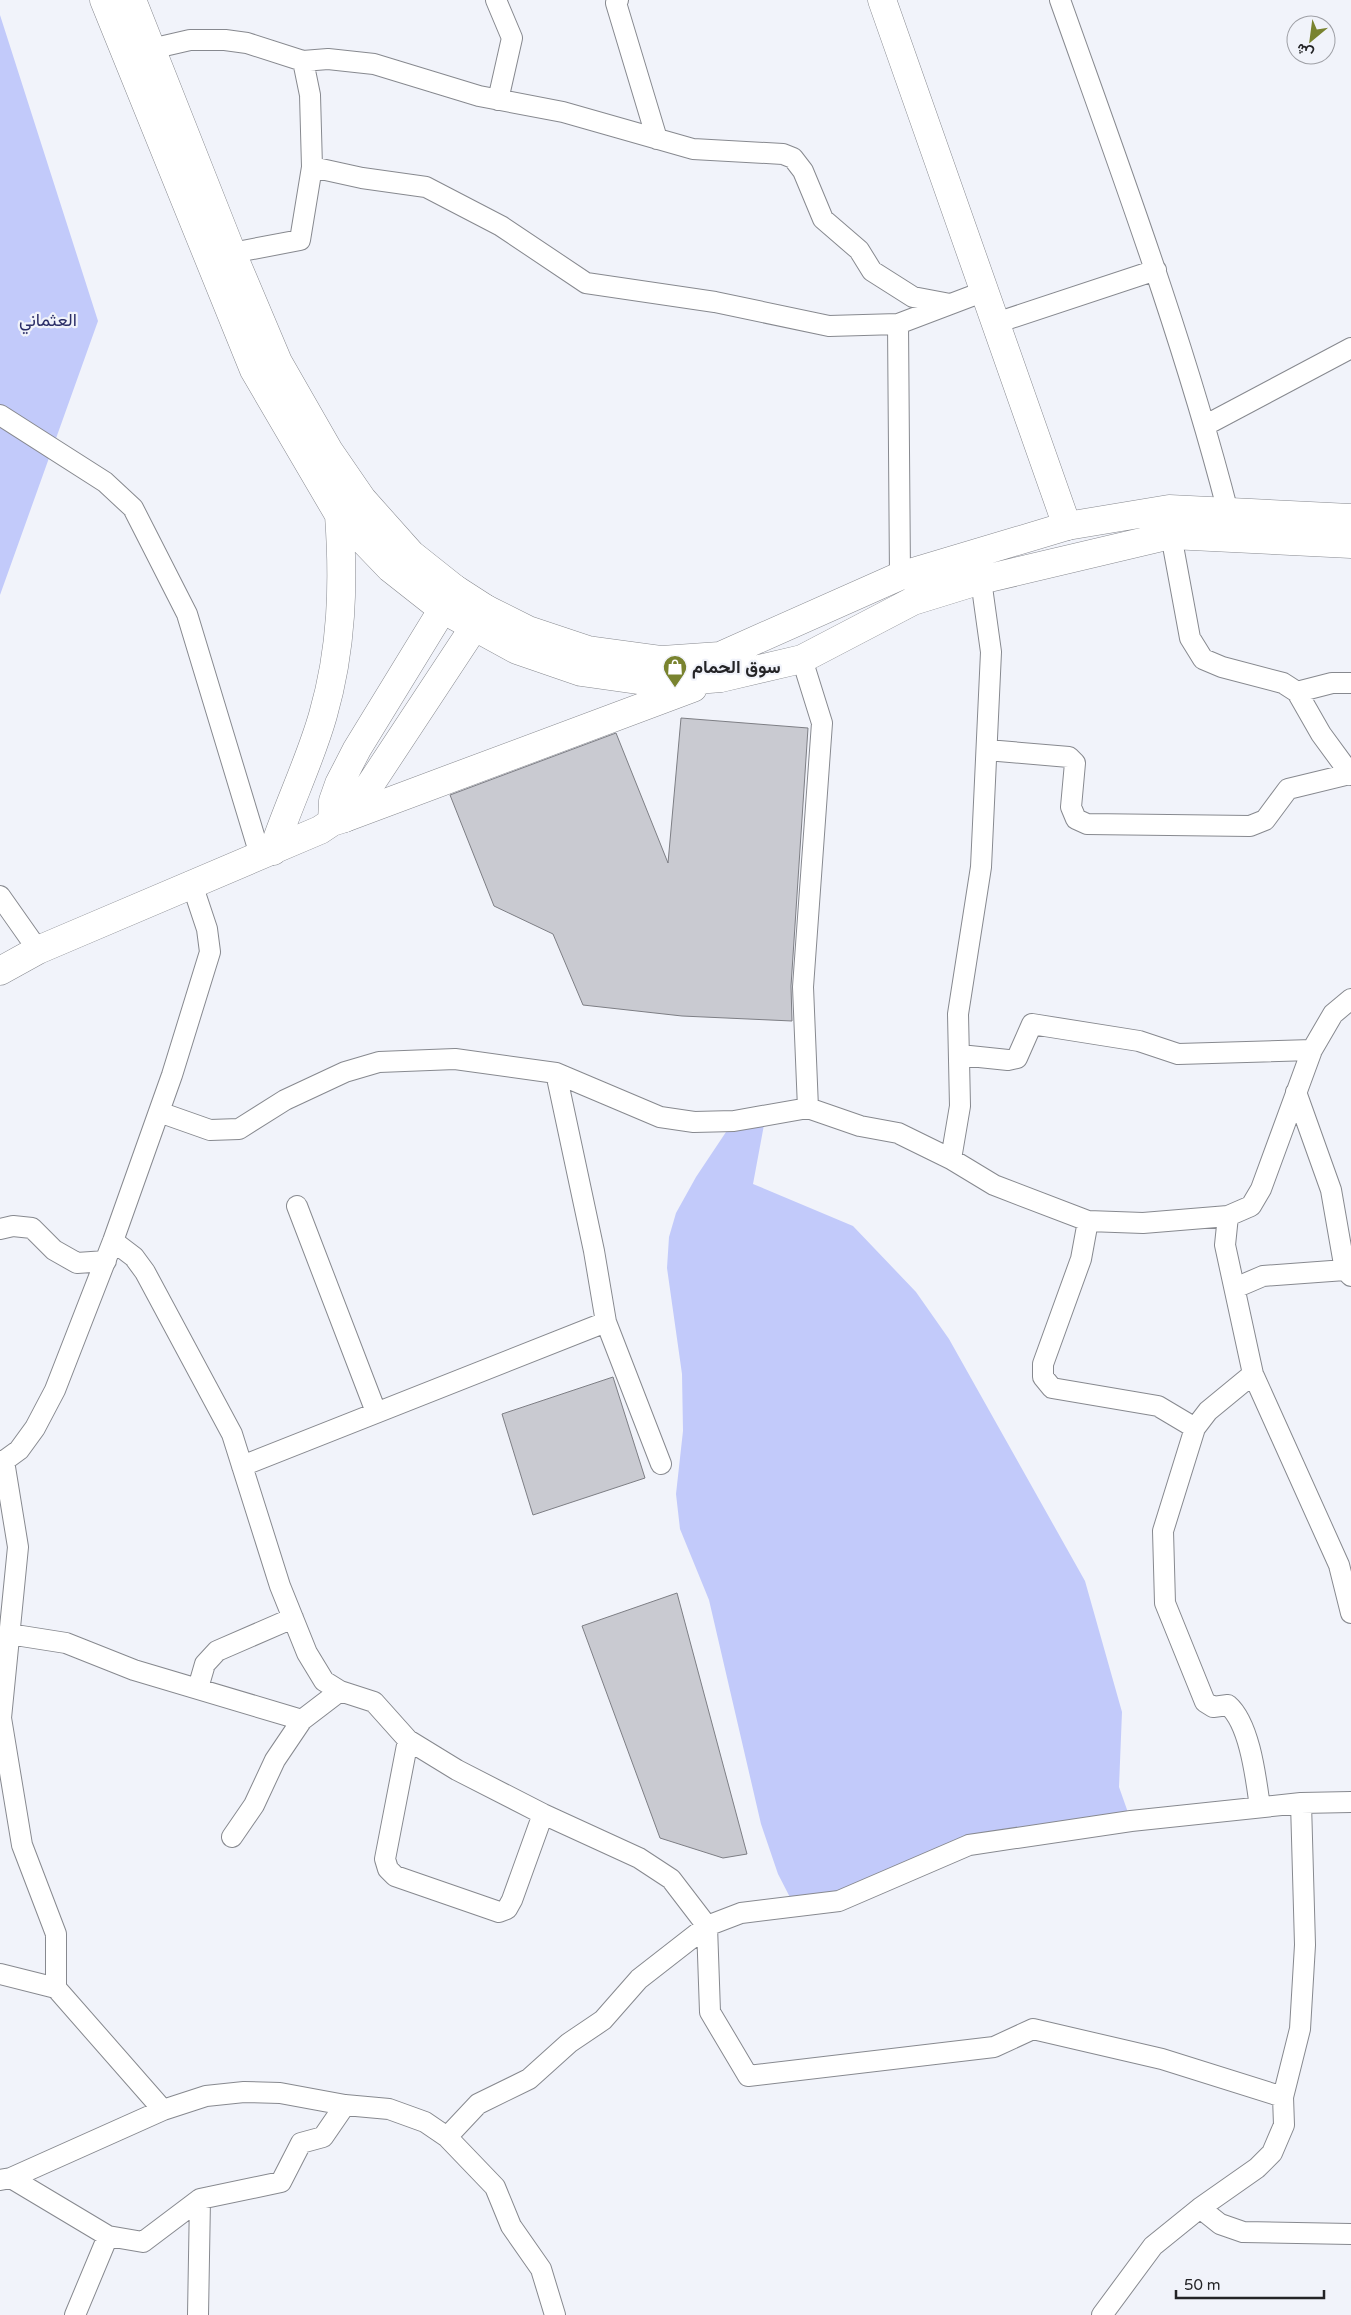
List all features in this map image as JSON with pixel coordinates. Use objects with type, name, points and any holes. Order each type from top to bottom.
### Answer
[{"type":"main road","points":[[104,0],[254,370],[339,515],[390,568],[449,599],[480,618],[517,650],[581,672],[659,683],[721,678]]},
{"type":"main road","points":[[132,0],[232,253],[278,362],[329,451],[362,499],[449,599]]},
{"type":"main road","points":[[882,0],[1067,526]]},
{"type":"main road","points":[[480,618],[528,630],[588,650],[662,660],[720,656],[900,576],[1067,526],[1169,509],[1351,518]]},
{"type":"main road","points":[[267,853],[323,716],[335,667],[342,617],[343,566],[339,515]]},
{"type":"main road","points":[[0,971],[38,950],[267,853],[339,820],[721,678],[802,659],[913,601],[981,580],[1171,535],[1351,544]]},
{"type":"main road","points":[[339,820],[332,801],[339,784],[357,749],[449,599]]},
{"type":"main road","points":[[339,820],[366,791],[480,618]]},
{"type":"street","points":[[496,0],[512,38],[498,100]]},
{"type":"street","points":[[618,0],[616,3],[657,138]]},
{"type":"street","points":[[1060,0],[1156,270],[1206,425],[1228,512]]},
{"type":"street","points":[[151,49],[190,40],[224,40],[247,43],[303,61],[328,59],[374,64],[479,96],[563,112],[694,149],[783,154],[793,158],[803,170],[823,219],[859,250],[872,272],[914,297],[950,304]]},
{"type":"street","points":[[232,253],[300,240],[312,168],[310,95],[303,61]]},
{"type":"street","points":[[312,168],[362,178],[426,187],[501,226],[586,282],[715,302],[829,326],[898,324],[985,291]]},
{"type":"street","points":[[996,323],[1156,270]]},
{"type":"street","points":[[898,324],[900,576]]},
{"type":"street","points":[[1206,425],[1351,348]]},
{"type":"street","points":[[0,415],[41,439],[104,482],[133,508],[187,614],[267,853]]},
{"type":"street","points":[[987,750],[1069,757],[1075,764],[1071,807],[1076,819],[1087,824],[1250,826],[1265,820],[1288,789],[1351,774],[1321,734],[1297,692],[1283,683],[1222,667],[1203,659],[1190,638],[1171,535]]},
{"type":"street","points":[[951,1159],[960,1106],[958,1014],[981,867],[991,652],[981,580]]},
{"type":"street","points":[[802,659],[822,723],[803,988],[808,1108]]},
{"type":"street","points":[[1297,692],[1332,683],[1351,683]]},
{"type":"street","points":[[56,1988],[56,1934],[22,1845],[1,1718],[18,1547],[2,1461],[19,1450],[35,1428],[47,1406],[114,1241],[160,1112],[210,952],[207,930],[192,884]]},
{"type":"street","points":[[0,896],[38,950]]},
{"type":"street","points":[[160,1112],[210,1130],[239,1129],[285,1100],[345,1072],[379,1062],[455,1059],[556,1073],[660,1117],[694,1122],[734,1121],[808,1108],[860,1126],[898,1133],[951,1159],[994,1185],[1088,1221],[1143,1223],[1228,1216],[1251,1206],[1312,1050],[1333,1014],[1351,999]]},
{"type":"street","points":[[960,1055],[1008,1060],[1017,1058],[1032,1024],[1139,1041],[1178,1054],[1312,1050]]},
{"type":"street","points":[[556,1073],[594,1251],[606,1322],[661,1464]]},
{"type":"street","points":[[1235,1288],[1263,1276],[1348,1273],[1331,1190],[1296,1092]]},
{"type":"street","points":[[297,1206],[376,1412]]},
{"type":"street","points":[[1228,1216],[1225,1246],[1253,1374],[1339,1565],[1351,1613]]},
{"type":"street","points":[[1088,1221],[1081,1259],[1043,1364],[1043,1377],[1052,1388],[1158,1406],[1195,1428]]},
{"type":"street","points":[[0,1229],[13,1226],[32,1228],[54,1250],[77,1263],[106,1261]]},
{"type":"street","points":[[114,1241],[134,1258],[145,1272],[232,1434],[280,1586],[308,1653],[324,1681],[340,1691],[374,1702],[408,1740],[489,1788],[639,1858],[671,1879],[708,1926],[710,2012],[748,2076],[994,2047],[1034,2029],[1162,2059],[1283,2097]]},
{"type":"street","points":[[242,1466],[606,1322]]},
{"type":"street","points":[[1253,1374],[1208,1411],[1195,1428],[1162,1531],[1165,1603],[1204,1702],[1213,1707],[1228,1705],[1234,1710],[1251,1752],[1260,1807]]},
{"type":"street","points":[[198,1688],[205,1664],[217,1651],[293,1618]]},
{"type":"street","points":[[9,1634],[66,1643],[134,1670],[302,1720]]},
{"type":"street","points":[[232,1837],[254,1805],[275,1760],[302,1720],[340,1691]]},
{"type":"street","points":[[408,1740],[384,1859],[388,1869],[396,1876],[499,1912],[507,1909],[543,1814]]},
{"type":"street","points":[[447,2136],[478,2104],[528,2079],[569,2043],[603,2020],[639,1979],[708,1926],[741,1914],[839,1901],[969,1845],[1131,1821],[1301,1803],[1351,1802]]},
{"type":"street","points":[[1102,2315],[1153,2246],[1200,2208],[1257,2168],[1272,2153],[1284,2125],[1283,2097],[1301,2020],[1305,1945],[1301,1803]]},
{"type":"street","points":[[0,1974],[56,1988],[162,2110]]},
{"type":"street","points":[[6,2179],[162,2110],[206,2096],[244,2092],[280,2093],[345,2105],[389,2109],[425,2122],[447,2136],[494,2187],[511,2226],[541,2269],[555,2315]]},
{"type":"street","points":[[6,2179],[108,2236],[143,2242],[200,2199],[281,2182],[301,2143],[323,2137],[345,2105]]},
{"type":"street","points":[[198,2315],[200,2199]]},
{"type":"street","points":[[1200,2208],[1220,2224],[1242,2232],[1351,2234]]},
{"type":"street","points":[[75,2315],[108,2236]]},
{"type":"green space","name":"العثماني","points":[[0,15],[98,321],[0,595]]},
{"type":"green space","points":[[766,1114],[753,1184],[853,1226],[916,1292],[949,1339],[1085,1581],[1122,1712],[1119,1787],[1131,1821],[969,1845],[796,1909],[778,1874],[761,1824],[709,1600],[680,1529],[676,1494],[683,1431],[682,1374],[667,1268],[669,1237],[676,1213],[696,1177],[730,1126]]},
{"type":"building","points":[[681,718],[808,728],[791,986],[792,1021],[682,1016],[583,1005],[553,934],[494,906],[450,795],[616,733],[668,863]]},
{"type":"building","points":[[613,1377],[645,1478],[533,1515],[502,1414]]},
{"type":"building","points":[[677,1593],[747,1854],[723,1858],[660,1838],[582,1626]]},
{"type":"place","name":"سوق الحمام","points":[[675,688]]}]
